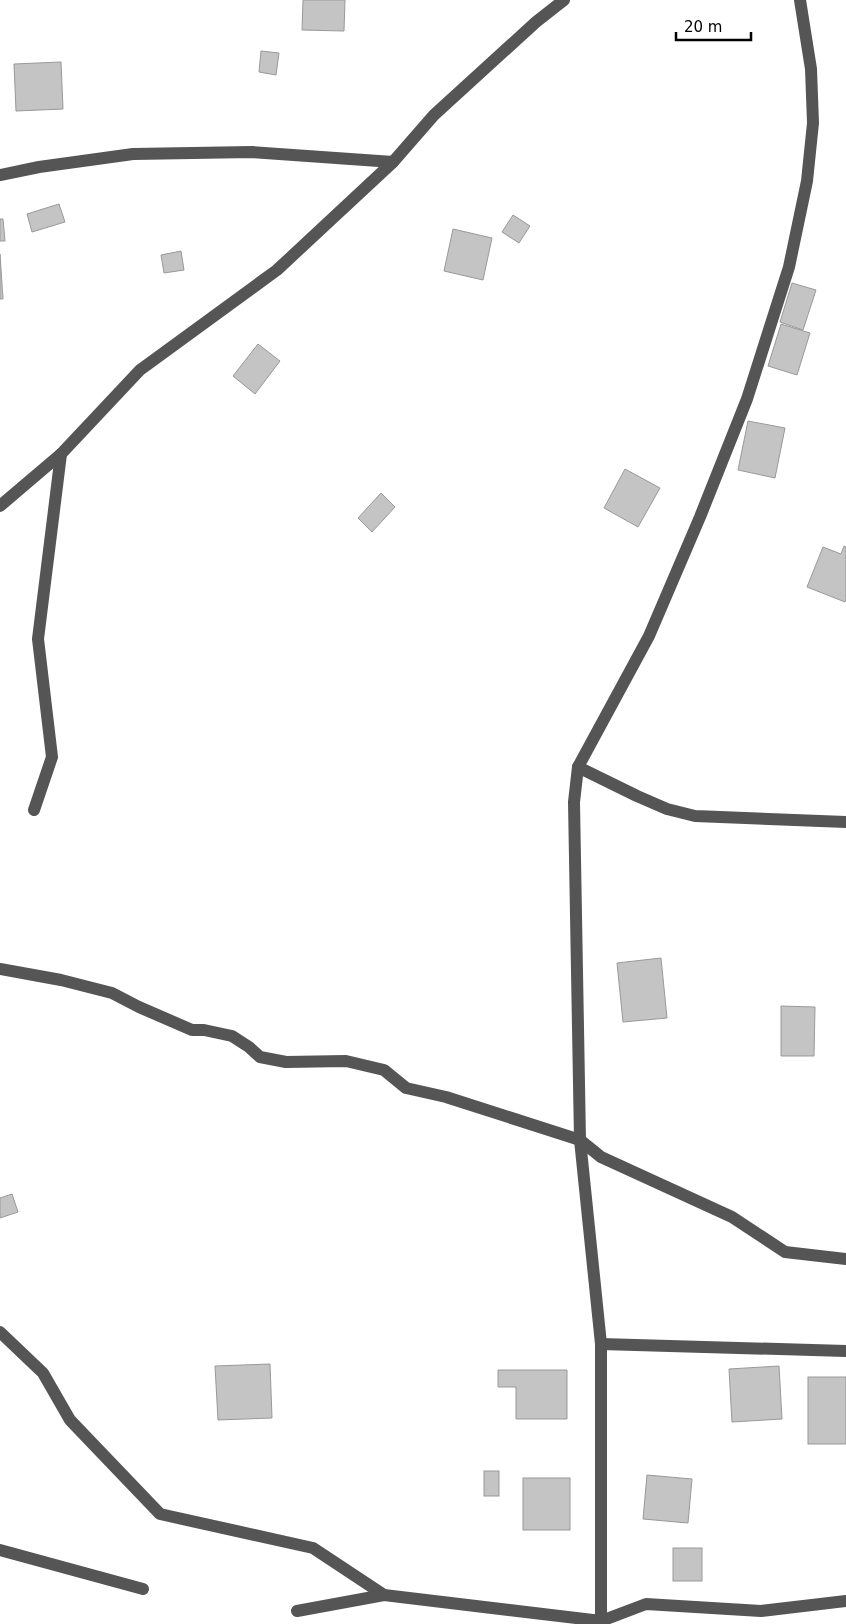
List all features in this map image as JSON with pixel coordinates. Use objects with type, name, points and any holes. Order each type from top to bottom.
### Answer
[{"type":"street","points":[[0,506],[61,454],[140,370],[277,270],[393,162],[434,115],[536,22],[564,0]]},
{"type":"street","points":[[602,1622],[601,1344],[580,1140],[574,802],[578,767],[649,636],[700,517],[747,399],[789,267],[807,181],[813,122],[811,69],[800,0]]},
{"type":"street","points":[[0,176],[38,167],[133,154],[252,152],[393,162]]},
{"type":"street","points":[[34,810],[52,757],[38,639],[61,454]]},
{"type":"street","points":[[578,767],[667,809],[696,816],[846,822]]},
{"type":"street","points":[[0,969],[61,980],[112,993],[139,1008],[192,1030],[204,1030],[232,1036],[260,1057],[286,1062],[346,1061],[384,1070],[406,1088],[446,1097],[580,1140],[601,1157],[732,1218],[785,1252],[846,1259]]},
{"type":"street","points":[[0,1332],[43,1373],[70,1420],[160,1514],[313,1548],[384,1595]]},
{"type":"street","points":[[601,1344],[846,1350]]},
{"type":"street","points":[[0,1550],[143,1588]]},
{"type":"street","points":[[297,1611],[384,1595],[602,1622],[646,1604],[761,1611],[846,1601]]},
{"type":"building","points":[[303,0],[345,0],[344,31],[302,30]]},
{"type":"building","points":[[261,51],[279,53],[276,75],[259,72]]},
{"type":"building","points":[[61,62],[63,109],[16,111],[14,64]]},
{"type":"building","points":[[59,204],[65,222],[32,232],[27,214]]},
{"type":"building","points":[[513,215],[530,226],[519,243],[502,232]]},
{"type":"building","points":[[0,219],[3,219],[5,241],[0,241]]},
{"type":"building","points":[[453,229],[492,238],[483,280],[444,271]]},
{"type":"building","points":[[181,251],[184,270],[164,273],[161,255]]},
{"type":"building","points":[[0,254],[3,299],[0,299]]},
{"type":"building","points":[[792,283],[816,290],[803,330],[780,322]]},
{"type":"building","points":[[781,324],[810,333],[797,375],[768,366]]},
{"type":"building","points":[[258,344],[280,361],[255,394],[233,376]]},
{"type":"building","points":[[748,421],[785,428],[775,478],[738,470]]},
{"type":"building","points":[[625,469],[660,488],[638,527],[604,508]]},
{"type":"building","points":[[381,493],[395,507],[372,532],[358,518]]},
{"type":"building","points":[[844,546],[846,547],[845,602],[807,587],[823,547],[841,554]]},
{"type":"building","points":[[661,958],[667,1018],[623,1022],[617,963]]},
{"type":"building","points":[[781,1006],[815,1007],[814,1056],[781,1056]]},
{"type":"building","points":[[12,1194],[18,1212],[0,1218],[0,1198]]},
{"type":"building","points":[[270,1364],[272,1418],[218,1420],[215,1366]]},
{"type":"building","points":[[779,1366],[782,1419],[732,1422],[729,1369]]},
{"type":"building","points":[[498,1370],[567,1370],[567,1419],[516,1419],[516,1387],[498,1387]]},
{"type":"building","points":[[808,1377],[846,1377],[846,1444],[808,1444]]},
{"type":"building","points":[[484,1471],[499,1471],[499,1496],[484,1496]]},
{"type":"building","points":[[647,1475],[692,1479],[688,1523],[643,1519]]},
{"type":"building","points":[[523,1478],[570,1478],[570,1530],[523,1530]]},
{"type":"building","points":[[673,1548],[702,1548],[702,1581],[673,1581]]}]
